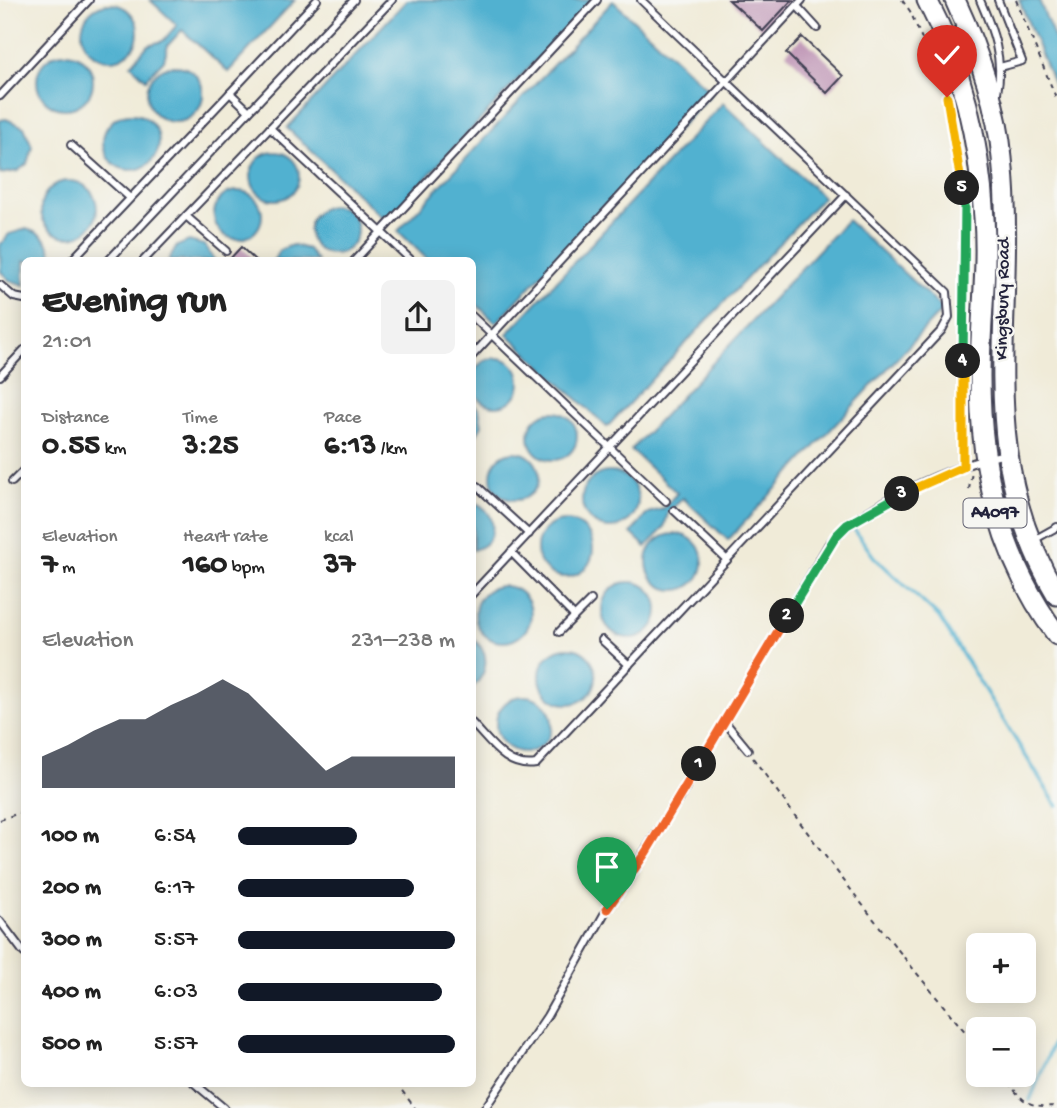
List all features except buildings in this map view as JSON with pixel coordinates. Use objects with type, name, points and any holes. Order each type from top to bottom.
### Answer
[{"type":"main road","name":"Kingsbury Road","points":[[927,0],[947,38],[966,94],[979,160],[985,220],[979,460],[1008,551],[1057,635]]},
{"type":"main road","name":"Kingsbury Road","points":[[955,0],[994,86],[993,110],[1002,156],[1006,220],[1002,363],[1006,454],[1017,508],[1030,542],[1057,595]]},
{"type":"lane","points":[[0,96],[89,0]]},
{"type":"lane","points":[[75,257],[317,0]]},
{"type":"lane","points":[[112,257],[354,0]]},
{"type":"lane","points":[[147,257],[392,0]]},
{"type":"lane","points":[[358,257],[597,0]]},
{"type":"lane","points":[[476,727],[516,765],[536,764],[942,330],[949,317],[947,292],[641,0]]},
{"type":"lane","points":[[966,94],[994,86],[1000,67],[997,46],[980,0]]},
{"type":"lane","points":[[998,0],[1022,61],[1000,67]]},
{"type":"lane","points":[[476,352],[799,3],[817,29]]},
{"type":"lane","points":[[230,93],[249,111]]},
{"type":"lane","points":[[270,128],[408,257]]},
{"type":"lane","points":[[71,145],[130,198]]},
{"type":"lane","points":[[476,590],[846,195]]},
{"type":"lane","points":[[186,216],[226,251]]},
{"type":"lane","points":[[0,285],[13,297],[21,298]]},
{"type":"lane","points":[[476,320],[666,501]]},
{"type":"lane","points":[[0,376],[21,353]]},
{"type":"lane","points":[[485,1108],[547,1016],[607,909],[646,852],[836,536],[847,525],[872,510],[979,460],[1006,454]]},
{"type":"lane","points":[[12,482],[21,473]]},
{"type":"lane","points":[[477,486],[529,534]]},
{"type":"lane","points":[[674,510],[727,560]]},
{"type":"lane","points":[[1030,542],[1057,527]]},
{"type":"lane","points":[[511,552],[574,616]]},
{"type":"lane","points":[[559,632],[591,600]]},
{"type":"lane","points":[[601,640],[629,665]]},
{"type":"lane","points":[[725,722],[748,750]]},
{"type":"lane","points":[[0,921],[21,949]]},
{"type":"lane","points":[[199,1087],[225,1108]]},
{"type":"path","points":[[902,0],[910,12],[947,97],[965,204],[963,467]]},
{"type":"path","points":[[1016,0],[1057,100]]},
{"type":"path","points":[[969,489],[979,460]]},
{"type":"path","points":[[748,750],[817,847],[919,978],[966,1033]]},
{"type":"path","points":[[0,820],[21,812]]},
{"type":"path","points":[[399,1087],[415,1108]]},
{"type":"path","points":[[1011,1087],[1022,1102],[1029,1105],[1057,1106]]},
{"type":"water","points":[[150,0],[295,0],[228,72],[182,30],[168,45],[164,60],[146,79],[131,65],[148,45],[163,41],[177,25]]},
{"type":"water","points":[[407,0],[592,0],[386,221],[287,128]]},
{"type":"water","points":[[1019,0],[1039,0],[1057,45],[1057,93]]},
{"type":"water","points":[[613,1],[712,93],[496,323],[476,304],[476,257],[425,257],[398,231]]},
{"type":"water","points":[[110,4],[121,6],[130,12],[136,21],[136,43],[130,52],[121,58],[110,60],[99,58],[90,52],[84,43],[82,32],[84,21],[90,12],[99,6]]},
{"type":"water","points":[[65,53],[76,55],[85,61],[91,70],[91,92],[85,101],[76,107],[65,109],[54,107],[45,101],[39,92],[37,81],[39,70],[45,61],[54,55]]},
{"type":"water","points":[[175,66],[186,68],[195,74],[201,83],[201,105],[195,114],[186,120],[175,122],[164,120],[155,114],[149,105],[147,94],[149,83],[155,74],[164,68]]},
{"type":"water","points":[[723,103],[823,197],[607,427],[507,334]]},
{"type":"water","points":[[131,114],[142,116],[151,122],[157,131],[157,153],[151,162],[142,168],[131,170],[120,168],[111,162],[105,153],[103,142],[105,131],[111,122],[120,116]]},
{"type":"water","points":[[6,119],[24,127],[32,146],[27,164],[18,171],[0,174],[0,120]]},
{"type":"water","points":[[275,152],[292,159],[299,176],[292,193],[275,200],[258,193],[251,176],[258,159]]},
{"type":"water","points":[[69,181],[80,183],[89,189],[95,198],[95,220],[89,229],[80,235],[69,237],[58,235],[49,229],[43,220],[41,209],[43,198],[49,189],[58,183]]},
{"type":"water","points":[[238,191],[255,198],[262,215],[255,232],[238,239],[221,232],[214,215],[221,198]]},
{"type":"water","points":[[333,206],[350,213],[357,230],[350,247],[333,254],[316,247],[309,230],[316,213]]},
{"type":"water","points":[[847,220],[943,309],[728,540],[683,498],[668,513],[664,528],[646,547],[631,533],[648,513],[663,509],[677,493],[631,450]]},
{"type":"water","points":[[26,229],[37,233],[50,249],[51,257],[21,257],[21,284],[9,280],[1,272],[0,245],[9,234]]},
{"type":"water","points":[[189,241],[204,245],[212,257],[170,257],[177,246]]},
{"type":"water","points":[[292,245],[308,249],[314,257],[276,257],[280,250]]},
{"type":"water","points":[[487,360],[505,360],[513,365],[518,373],[518,391],[513,399],[505,404],[487,404],[476,394],[476,370]]},
{"type":"water","points":[[476,406],[479,409],[482,425],[476,435]]},
{"type":"water","points":[[553,412],[570,419],[577,436],[570,453],[553,460],[536,453],[529,436],[536,419]]},
{"type":"water","points":[[515,452],[532,459],[539,476],[532,493],[515,500],[498,493],[491,476],[498,459]]},
{"type":"water","points":[[610,472],[621,474],[630,480],[636,489],[636,511],[630,520],[621,526],[610,528],[599,526],[590,520],[584,511],[582,500],[584,489],[590,480],[599,474]]},
{"type":"water","points":[[476,504],[487,512],[492,526],[488,541],[476,549]]},
{"type":"water","points":[[565,521],[576,523],[585,529],[591,538],[591,560],[585,569],[576,575],[565,577],[554,575],[545,569],[539,560],[537,549],[539,538],[545,529],[554,523]]},
{"type":"water","points":[[675,534],[686,536],[695,542],[701,551],[701,573],[695,582],[686,588],[675,590],[664,588],[655,582],[649,573],[647,562],[649,551],[655,542],[664,536]]},
{"type":"water","points":[[630,582],[641,584],[650,590],[656,599],[656,621],[650,630],[641,636],[630,638],[619,636],[610,630],[604,621],[602,610],[604,599],[610,590],[619,584]]},
{"type":"water","points":[[492,588],[514,588],[523,594],[530,609],[529,625],[523,634],[514,640],[492,640],[483,634],[477,625],[477,603],[483,594]]},
{"type":"water","points":[[476,642],[485,657],[482,676],[476,683]]},
{"type":"water","points":[[568,648],[579,650],[588,656],[594,665],[594,687],[588,696],[579,702],[568,704],[557,702],[548,696],[542,687],[540,676],[542,665],[548,656],[557,650]]},
{"type":"water","points":[[524,696],[535,698],[544,704],[550,713],[550,735],[544,744],[535,750],[524,752],[513,750],[504,744],[498,735],[496,724],[498,713],[504,704],[513,698]]},
{"type":"waterway","points":[[854,529],[874,557],[939,617],[1057,806]]},
{"type":"waterway","points":[[1030,1100],[1057,1034]]},
{"type":"route","points":[[607,909],[684,791],[828,545],[847,525],[872,510],[963,467],[965,204],[947,97]]}]
